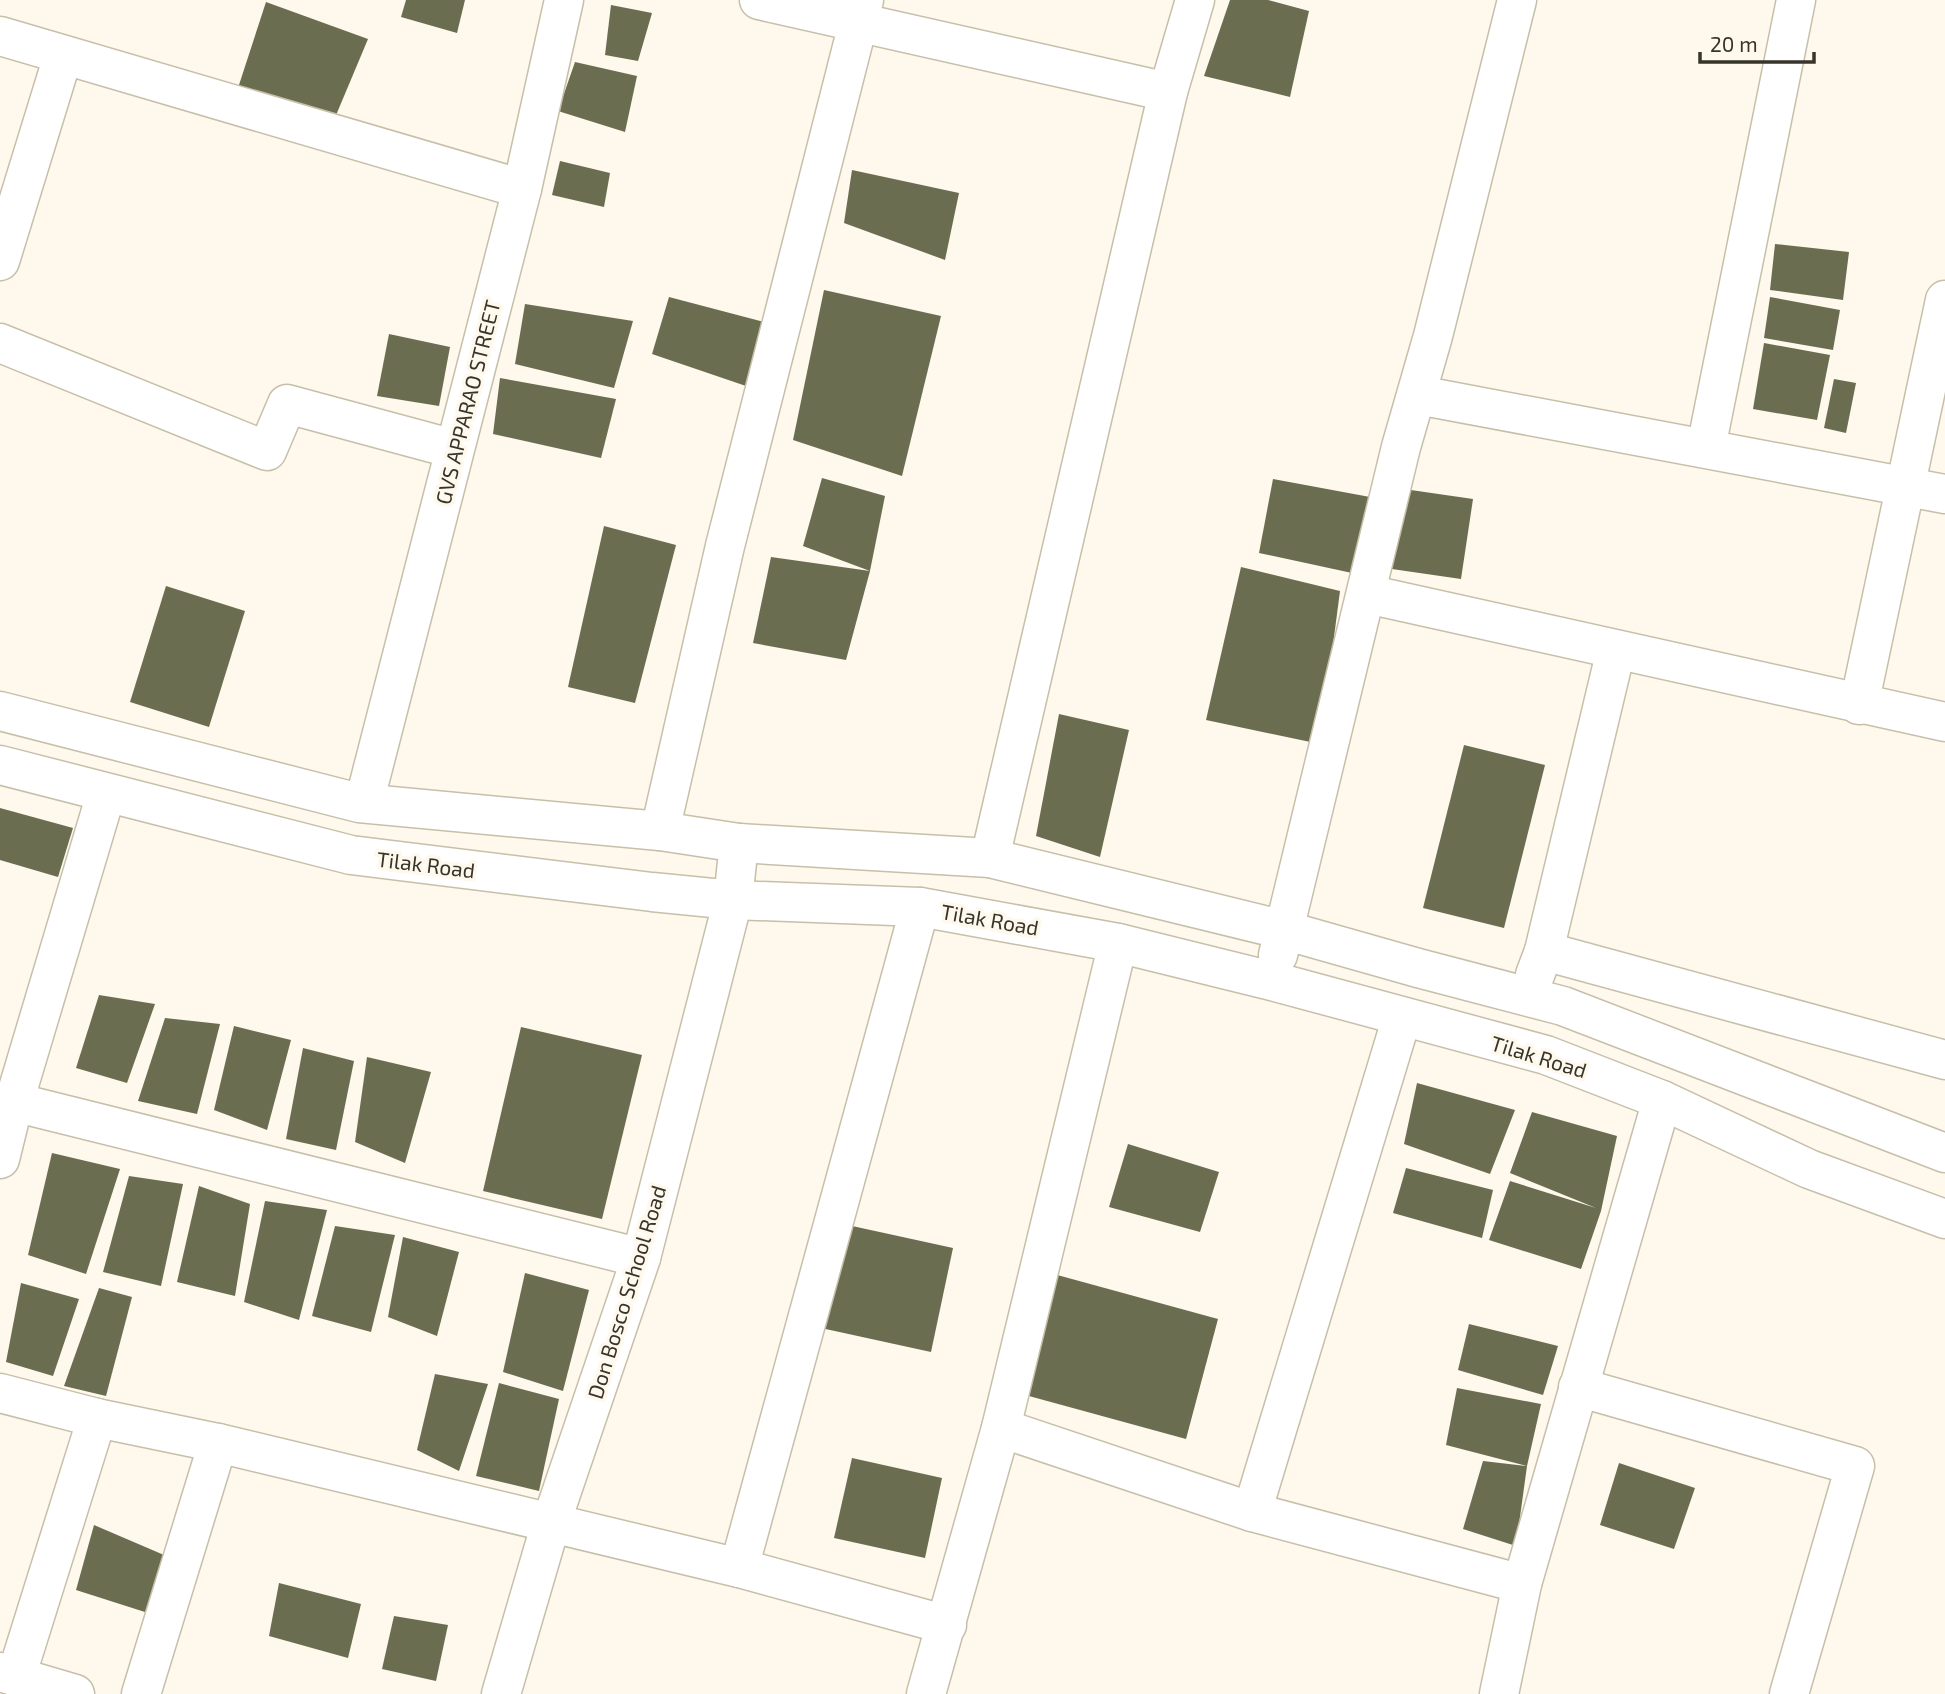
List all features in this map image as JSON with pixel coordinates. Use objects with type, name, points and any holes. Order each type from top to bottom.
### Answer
[{"type":"street","name":"GVS APPARAO STREET","points":[[364,803],[522,189],[564,0]]},
{"type":"street","points":[[759,0],[861,11],[1168,92]]},
{"type":"street","points":[[990,858],[1168,92],[1195,0]]},
{"type":"street","points":[[1272,981],[1401,447],[1418,395],[1517,0]]},
{"type":"street","points":[[1706,448],[1796,0]]},
{"type":"street","points":[[660,831],[725,546],[861,11]]},
{"type":"street","points":[[0,36],[522,189]]},
{"type":"street","points":[[0,261],[63,56]]},
{"type":"street","points":[[1859,705],[1945,300]]},
{"type":"street","points":[[0,343],[267,451],[287,404],[454,449]]},
{"type":"street","points":[[1418,395],[1945,494]]},
{"type":"street","points":[[1367,594],[1945,722]]},
{"type":"street","points":[[1526,996],[1544,951],[1616,650]]},
{"type":"street","points":[[0,711],[364,803],[660,831],[739,843],[990,858],[1284,929],[1576,1011],[1945,1153]]},
{"type":"street","name":"Tilak Road","points":[[0,765],[351,855],[733,900],[920,907],[1118,943],[1272,981],[1546,1055],[1662,1100],[1809,1169],[1945,1219]]},
{"type":"street","points":[[0,1158],[107,794]]},
{"type":"street","name":"Don Bosco School Road","points":[[501,1694],[551,1523],[641,1258],[733,900],[739,843]]},
{"type":"street","points":[[739,1568],[920,907]]},
{"type":"street","points":[[926,1694],[1001,1428],[1118,943]]},
{"type":"street","points":[[1544,951],[1945,1059]]},
{"type":"street","points":[[1252,1512],[1402,1017]]},
{"type":"street","points":[[1499,1694],[1522,1584],[1662,1100]]},
{"type":"street","points":[[15,1102],[641,1258]]},
{"type":"street","points":[[1578,1387],[1854,1466],[1789,1694]]},
{"type":"street","points":[[0,1393],[739,1568],[947,1625]]},
{"type":"street","points":[[75,1694],[8,1674],[97,1418]]},
{"type":"street","points":[[1001,1428],[1252,1512],[1522,1584]]},
{"type":"street","points":[[141,1694],[218,1443]]},
{"type":"building","points":[[406,0],[465,0],[457,33],[401,17]]},
{"type":"building","points":[[1230,0],[1268,0],[1309,11],[1290,97],[1204,76]]},
{"type":"building","points":[[266,2],[368,39],[334,120],[238,88]]},
{"type":"building","points":[[611,5],[652,13],[638,61],[605,55]]},
{"type":"building","points":[[575,62],[637,76],[625,132],[558,111]]},
{"type":"building","points":[[560,161],[610,173],[604,207],[552,195]]},
{"type":"building","points":[[852,170],[959,193],[945,260],[844,223]]},
{"type":"building","points":[[1775,244],[1849,252],[1843,300],[1770,290]]},
{"type":"building","points":[[824,290],[941,316],[902,476],[793,440]]},
{"type":"building","points":[[669,297],[764,322],[746,386],[652,354]]},
{"type":"building","points":[[1770,297],[1840,310],[1833,350],[1764,338]]},
{"type":"building","points":[[525,304],[633,321],[614,388],[515,364]]},
{"type":"building","points":[[389,334],[450,347],[439,406],[377,396]]},
{"type":"building","points":[[1764,343],[1830,355],[1817,420],[1753,409]]},
{"type":"building","points":[[500,378],[616,399],[601,458],[493,434]]},
{"type":"building","points":[[1834,379],[1856,383],[1846,433],[1824,428]]},
{"type":"building","points":[[822,478],[885,496],[870,571],[803,546]]},
{"type":"building","points":[[1273,479],[1370,497],[1352,573],[1259,553]]},
{"type":"building","points":[[1397,488],[1473,499],[1461,579],[1385,568]]},
{"type":"building","points":[[604,526],[676,545],[635,703],[568,687]]},
{"type":"building","points":[[771,557],[870,571],[846,660],[753,643]]},
{"type":"building","points":[[1241,567],[1340,591],[1320,744],[1206,720]]},
{"type":"building","points":[[166,586],[245,611],[209,727],[130,702]]},
{"type":"building","points":[[1059,714],[1129,730],[1100,857],[1036,836]]},
{"type":"building","points":[[1464,745],[1545,765],[1504,928],[1423,908]]},
{"type":"building","points":[[0,808],[73,828],[58,877],[0,860]]},
{"type":"building","points":[[99,995],[155,1004],[127,1083],[76,1068]]},
{"type":"building","points":[[165,1018],[220,1024],[197,1114],[138,1101]]},
{"type":"building","points":[[234,1026],[291,1040],[267,1130],[214,1110]]},
{"type":"building","points":[[521,1027],[642,1055],[602,1219],[483,1191]]},
{"type":"building","points":[[303,1048],[354,1061],[336,1150],[286,1139]]},
{"type":"building","points":[[367,1057],[431,1072],[405,1163],[355,1142]]},
{"type":"building","points":[[1417,1083],[1515,1110],[1490,1174],[1404,1144]]},
{"type":"building","points":[[1532,1112],[1617,1136],[1601,1211],[1581,1269],[1489,1240],[1510,1181],[1596,1208],[1510,1173]]},
{"type":"building","points":[[1128,1144],[1219,1172],[1200,1232],[1109,1207]]},
{"type":"building","points":[[52,1153],[120,1169],[86,1274],[28,1255]]},
{"type":"building","points":[[1406,1168],[1493,1190],[1482,1238],[1393,1213]]},
{"type":"building","points":[[129,1176],[183,1184],[161,1286],[103,1272]]},
{"type":"building","points":[[199,1186],[250,1204],[235,1296],[177,1282]]},
{"type":"building","points":[[265,1201],[327,1210],[299,1320],[244,1302]]},
{"type":"building","points":[[843,1224],[953,1248],[931,1352],[821,1328]]},
{"type":"building","points":[[335,1226],[395,1235],[371,1332],[312,1316]]},
{"type":"building","points":[[403,1237],[459,1252],[437,1336],[388,1317]]},
{"type":"building","points":[[525,1273],[589,1290],[563,1391],[503,1372]]},
{"type":"building","points":[[1050,1273],[1218,1319],[1186,1439],[1018,1393]]},
{"type":"building","points":[[21,1283],[79,1299],[53,1376],[6,1362]]},
{"type":"building","points":[[99,1288],[132,1297],[106,1396],[64,1386]]},
{"type":"building","points":[[1469,1324],[1558,1346],[1543,1395],[1458,1370]]},
{"type":"building","points":[[435,1374],[488,1384],[459,1471],[417,1450]]},
{"type":"building","points":[[499,1383],[559,1399],[539,1491],[476,1476]]},
{"type":"building","points":[[1457,1388],[1541,1404],[1527,1466],[1446,1445]]},
{"type":"building","points":[[852,1458],[942,1478],[925,1558],[834,1538]]},
{"type":"building","points":[[1483,1461],[1527,1466],[1516,1546],[1463,1529]]},
{"type":"building","points":[[1619,1463],[1695,1488],[1674,1549],[1600,1525]]},
{"type":"building","points":[[94,1525],[164,1555],[148,1613],[76,1590]]},
{"type":"building","points":[[279,1583],[361,1604],[348,1658],[269,1636]]},
{"type":"building","points":[[394,1616],[448,1625],[436,1681],[382,1669]]}]
